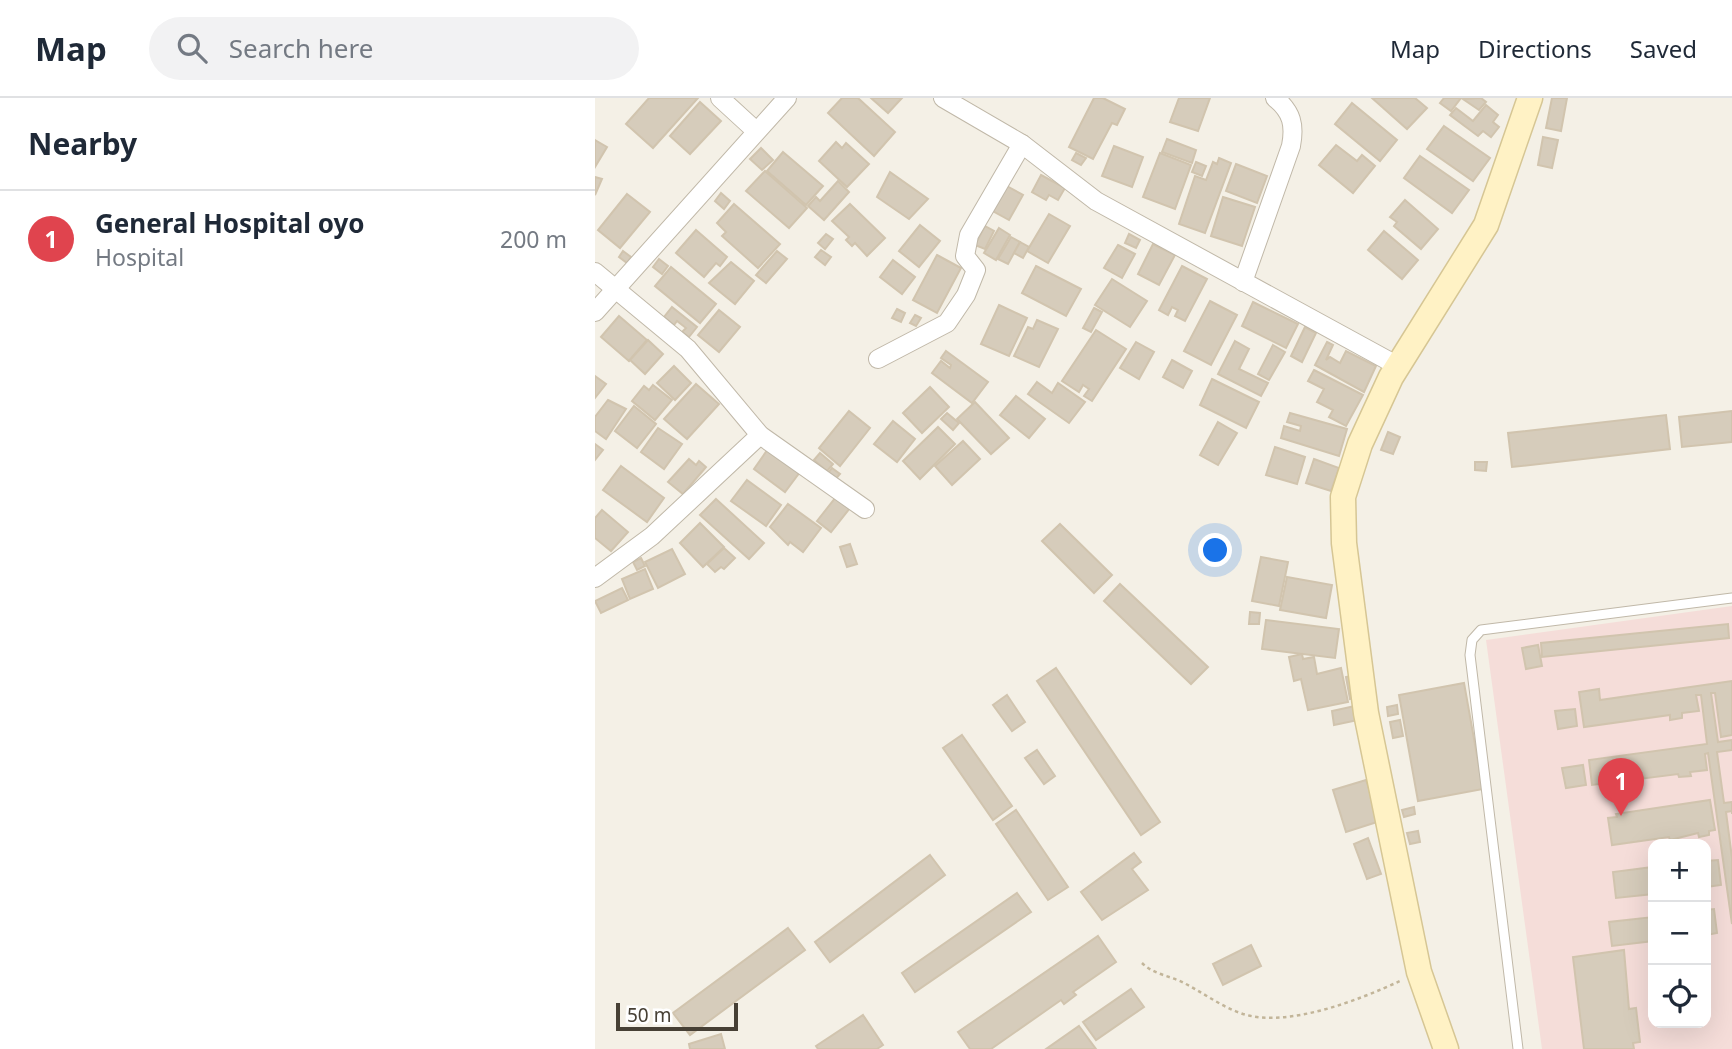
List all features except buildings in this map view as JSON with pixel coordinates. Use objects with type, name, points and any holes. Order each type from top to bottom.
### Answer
[{"type":"street","points":[[720,98],[756,131]]},
{"type":"street","points":[[595,312],[787,98]]},
{"type":"street","points":[[943,98],[1022,144],[1096,201],[1398,366]]},
{"type":"street","points":[[1243,282],[1291,146],[1295,127],[1285,106],[1275,98]]},
{"type":"street","points":[[1446,1049],[1419,972],[1367,713],[1344,543],[1343,497],[1360,444],[1398,366],[1486,225],[1530,98]]},
{"type":"street","points":[[878,359],[947,323],[960,306],[976,270],[965,256],[969,235],[1022,144]]},
{"type":"street","points":[[595,272],[688,349],[760,435],[865,509]]},
{"type":"street","points":[[595,578],[652,536],[760,435]]},
{"type":"lane","points":[[1518,1049],[1470,655],[1472,640],[1481,630],[1732,598]]},
{"type":"path","points":[[1142,963],[1147,969],[1187,984],[1202,995],[1244,1014],[1266,1018],[1332,1007],[1419,972]]},
{"type":"shaded area","points":[[1732,606],[1732,1049],[1542,1049],[1486,640]]},
{"type":"place","name":"General Hospital oyo","points":[[1621,816]]}]
